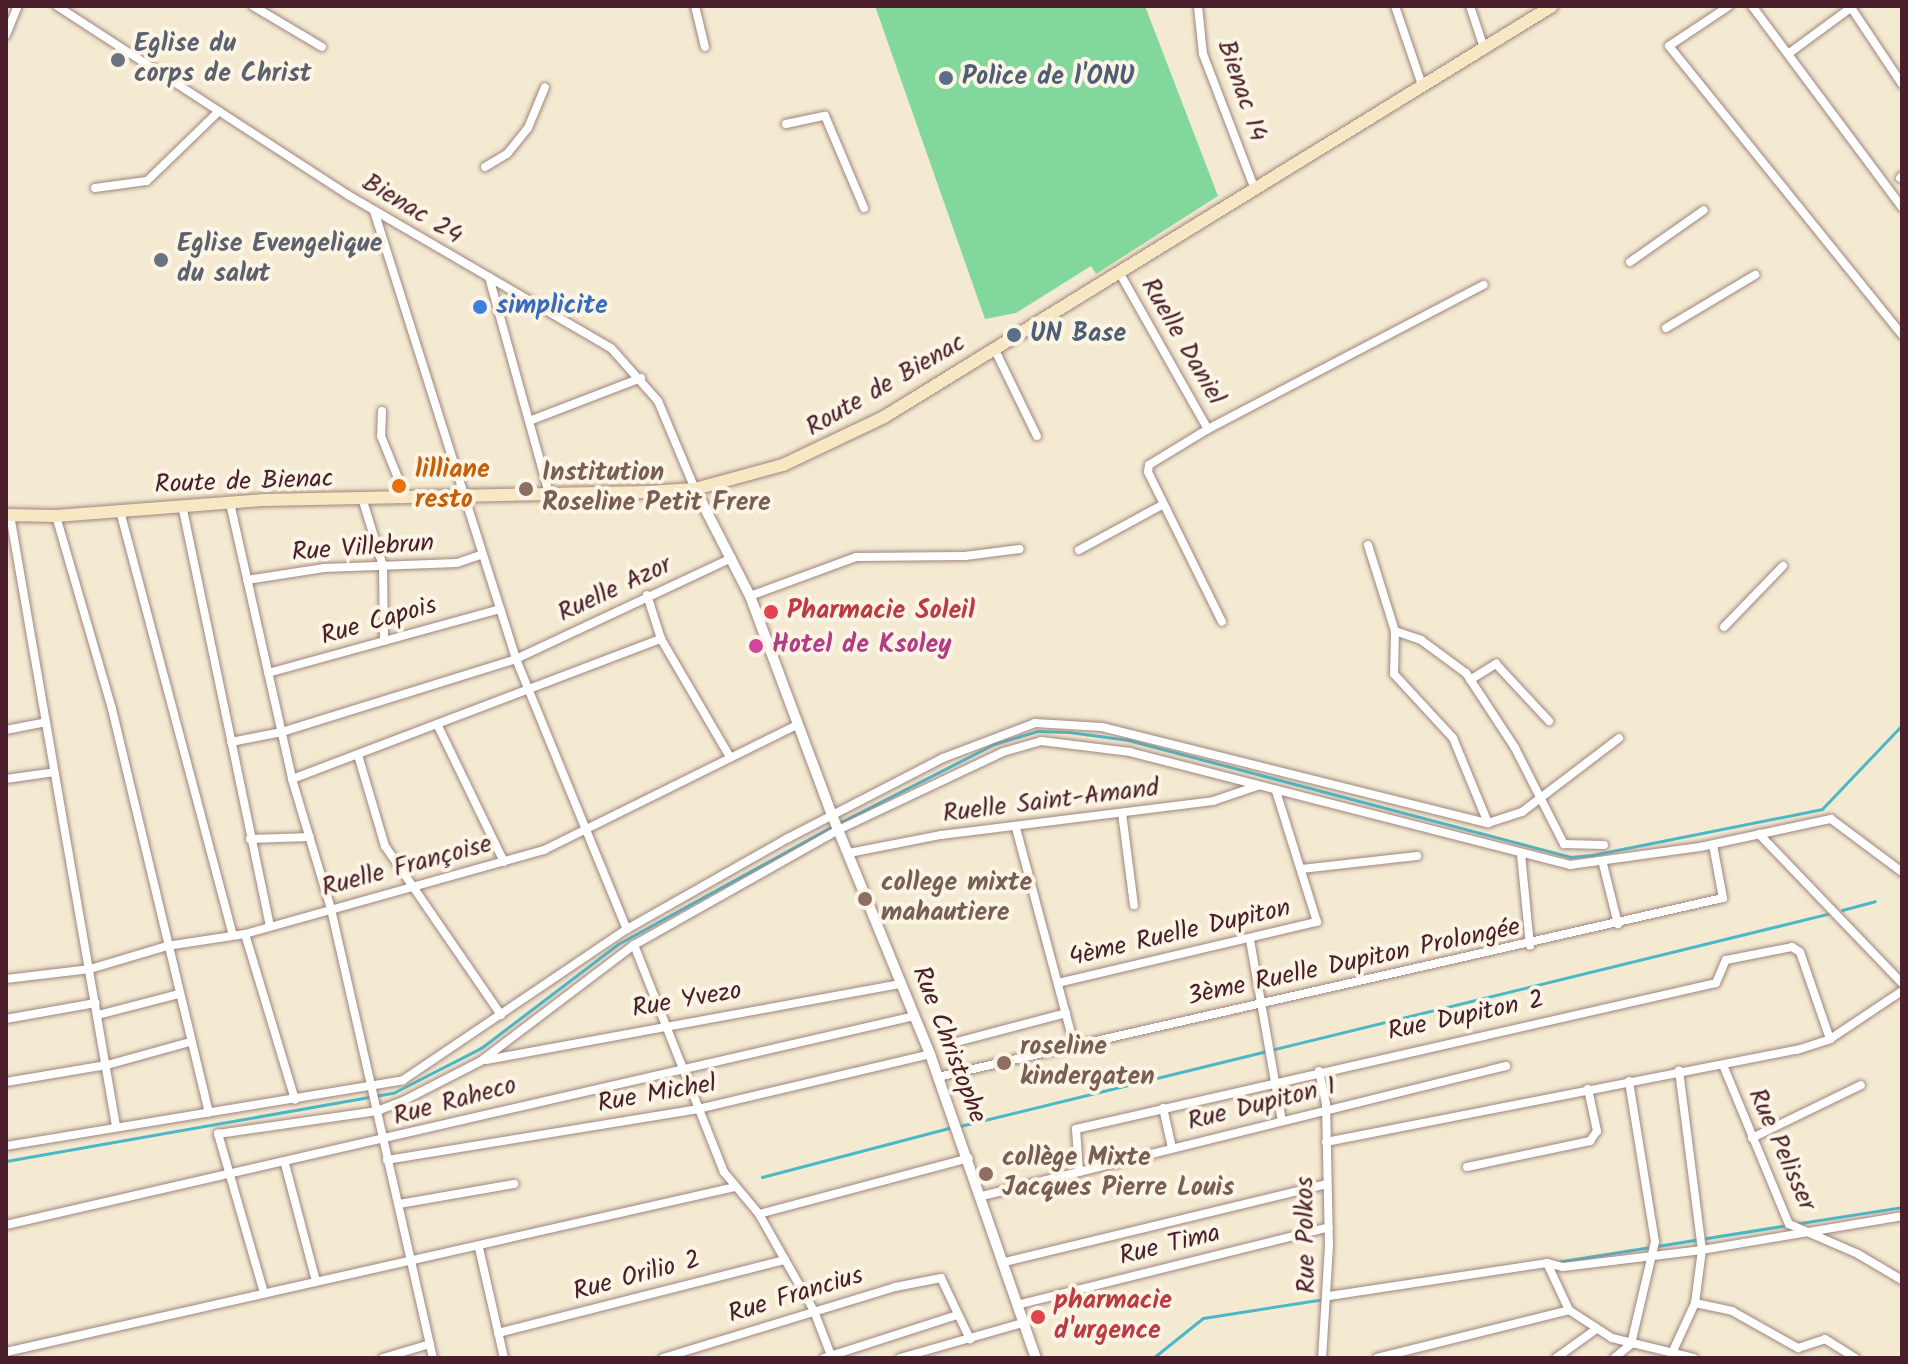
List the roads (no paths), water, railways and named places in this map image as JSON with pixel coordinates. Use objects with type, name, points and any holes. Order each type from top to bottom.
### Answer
[{"type":"main road","name":"Route de Bienac","points":[[8,515],[56,516],[181,504],[695,489],[810,457],[994,348],[1552,6]]},
{"type":"street","points":[[6,35],[18,6]]},
{"type":"street","name":"Bienac 24","points":[[57,6],[374,211],[611,348],[641,378],[658,401],[695,489]]},
{"type":"street","points":[[253,6],[322,47]]},
{"type":"street","points":[[695,6],[705,47]]},
{"type":"street","name":"Bienac 14","points":[[1198,6],[1203,54],[1254,187]]},
{"type":"street","points":[[1395,6],[1422,85]]},
{"type":"street","points":[[1470,6],[1484,48]]},
{"type":"street","points":[[1729,6],[1669,46],[1902,335]]},
{"type":"street","points":[[1752,6],[1902,207]]},
{"type":"street","points":[[1788,54],[1851,6],[1902,84]]},
{"type":"street","points":[[485,167],[507,154],[528,128],[545,87]]},
{"type":"street","points":[[95,188],[147,181],[219,111]]},
{"type":"street","points":[[786,124],[825,116],[864,208]]},
{"type":"street","points":[[1630,262],[1704,210]]},
{"type":"street","points":[[374,211],[480,555],[516,659],[627,929]]},
{"type":"street","name":"Ruelle Daniel","points":[[1119,272],[1208,429],[1149,465],[1162,505],[1222,622]]},
{"type":"street","points":[[1666,328],[1755,275]]},
{"type":"street","points":[[489,277],[549,494]]},
{"type":"street","points":[[1208,429],[1484,285]]},
{"type":"street","points":[[994,348],[1037,436]]},
{"type":"street","points":[[529,421],[641,378]]},
{"type":"street","points":[[382,411],[381,436],[406,498]]},
{"type":"street","name":"Rue Christophe","points":[[695,489],[750,596],[832,815],[930,1054],[1021,1304],[1036,1358]]},
{"type":"street","points":[[363,501],[383,566],[384,641]]},
{"type":"street","points":[[230,503],[292,779],[331,909],[433,1358]]},
{"type":"street","points":[[181,504],[270,926]]},
{"type":"street","points":[[1079,550],[1162,505]]},
{"type":"street","points":[[120,511],[233,935]]},
{"type":"street","points":[[8,515],[42,723],[55,772],[116,1126]]},
{"type":"street","points":[[56,516],[112,709],[209,1112]]},
{"type":"street","points":[[1368,545],[1395,631],[1394,674],[1453,738],[1488,823]]},
{"type":"street","points":[[750,596],[856,557],[965,556],[1020,549]]},
{"type":"street","name":"Rue Villebrun","points":[[247,580],[383,566],[457,563],[480,555]]},
{"type":"street","name":"Ruelle Azor","points":[[231,742],[282,732],[516,659],[647,595],[732,558]]},
{"type":"street","points":[[1724,627],[1783,566]]},
{"type":"street","points":[[647,595],[661,639],[730,757]]},
{"type":"street","name":"Rue Capois","points":[[268,673],[500,609]]},
{"type":"street","points":[[1395,631],[1421,640],[1470,680],[1542,797],[1564,844],[1604,845]]},
{"type":"street","points":[[292,779],[531,691],[661,639]]},
{"type":"street","points":[[1470,680],[1496,664],[1549,721]]},
{"type":"street","points":[[6,1146],[116,1126],[372,1088],[416,1073],[627,929],[832,815],[986,739],[1035,723],[1069,722],[1488,823],[1512,818],[1619,738]]},
{"type":"street","points":[[6,730],[42,723]]},
{"type":"street","name":"Ruelle Françoise","points":[[6,979],[90,969],[167,946],[245,934],[413,890],[504,862],[587,831],[797,725]]},
{"type":"street","points":[[438,726],[504,862]]},
{"type":"street","points":[[264,1293],[218,1134],[377,1109],[481,1061],[634,945],[838,830],[1003,752],[1041,741],[1090,743],[1570,865],[1603,864],[1713,845],[1831,819],[1902,872]]},
{"type":"street","points":[[358,755],[385,846],[501,1015]]},
{"type":"street","points":[[6,779],[55,772]]},
{"type":"street","name":"Ruelle Saint-Amand","points":[[849,853],[1213,801],[1258,786]]},
{"type":"street","name":"4ème Ruelle Dupiton","points":[[1058,983],[1317,922],[1276,791]]},
{"type":"street","points":[[1122,813],[1134,905]]},
{"type":"street","points":[[1016,828],[1074,1045]]},
{"type":"street","points":[[1759,834],[1902,983]]},
{"type":"street","points":[[250,839],[310,837]]},
{"type":"street","name":"3ème Ruelle Dupiton Prolongée","points":[[938,1077],[1530,946],[1723,898],[1713,845]]},
{"type":"street","points":[[1521,854],[1530,946]]},
{"type":"street","points":[[1301,869],[1417,856]]},
{"type":"street","points":[[1603,864],[1618,924]]},
{"type":"street","points":[[245,934],[295,1100]]},
{"type":"street","points":[[1250,940],[1268,1056],[1282,1121]]},
{"type":"street","points":[[634,945],[698,1109],[735,1187],[759,1214],[814,1311],[829,1357],[957,1315],[970,1339]]},
{"type":"street","name":"Rue Dupiton 2","points":[[1079,1172],[1076,1129],[1319,1071],[1716,983],[1726,960],[1792,947],[1800,952],[1830,1039]]},
{"type":"street","name":"Rue Yvezo","points":[[481,1061],[902,984]]},
{"type":"street","points":[[1326,1142],[1679,1070],[1723,1065],[1830,1039],[1902,991]]},
{"type":"street","points":[[98,1015],[179,994]]},
{"type":"street","points":[[6,1019],[96,1003]]},
{"type":"street","points":[[949,1044],[1066,1013]]},
{"type":"street","name":"Rue Raheco","points":[[6,1225],[229,1178],[384,1142],[561,1094],[915,1016]]},
{"type":"street","points":[[6,1082],[107,1065],[190,1042]]},
{"type":"street","name":"Rue Michel","points":[[387,1160],[698,1109],[930,1054]]},
{"type":"street","name":"Rue Pelisser","points":[[1723,1065],[1789,1224],[1800,1233],[1858,1254],[1902,1280]]},
{"type":"street","name":"Rue Dupiton 1","points":[[982,1196],[1506,1066]]},
{"type":"street","points":[[1673,1351],[1695,1303],[1702,1250],[1679,1070]]},
{"type":"street","name":"Rue Polkos","points":[[1319,1071],[1325,1110],[1329,1227],[1329,1298],[1322,1358]]},
{"type":"street","points":[[1614,1358],[1631,1344],[1655,1256],[1629,1081]]},
{"type":"street","points":[[1752,1138],[1861,1085]]},
{"type":"street","points":[[1467,1167],[1590,1141],[1597,1131],[1588,1089]]},
{"type":"street","points":[[1163,1108],[1172,1148]]},
{"type":"street","points":[[759,1214],[969,1158]]},
{"type":"street","points":[[285,1164],[316,1281]]},
{"type":"street","points":[[399,1204],[514,1184]]},
{"type":"street","points":[[1005,1262],[1327,1184]]},
{"type":"street","points":[[6,1352],[316,1281],[479,1248],[735,1187]]},
{"type":"street","points":[[1329,1298],[1547,1263],[1563,1267],[1702,1250],[1902,1216]]},
{"type":"street","name":"Rue Tima","points":[[1021,1304],[1329,1227]]},
{"type":"street","points":[[479,1248],[504,1358]]},
{"type":"street","name":"Rue Orilio 2","points":[[498,1333],[785,1260]]},
{"type":"street","points":[[1547,1263],[1569,1310],[1595,1330],[1658,1355],[1673,1351],[1694,1358]]},
{"type":"street","name":"Rue Francius","points":[[663,1358],[814,1311],[941,1278],[957,1315]]},
{"type":"street","points":[[1695,1303],[1732,1311],[1798,1348],[1825,1339],[1855,1358]]},
{"type":"street","points":[[1377,1358],[1556,1310],[1569,1310]]},
{"type":"street","points":[[900,1358],[1026,1322]]},
{"type":"street","points":[[1556,1358],[1595,1330]]},
{"type":"street","points":[[383,1358],[430,1344]]},
{"type":"waterway","points":[[839,823],[994,744],[1038,731],[1069,732],[1128,740],[1570,857],[1592,855],[1822,809],[1902,725]]},
{"type":"waterway","points":[[6,1161],[393,1093],[481,1048],[618,944],[833,826]]},
{"type":"waterway","points":[[1842,910],[1875,901]]},
{"type":"waterway","points":[[960,1126],[1827,914]]},
{"type":"waterway","points":[[762,1177],[953,1127]]},
{"type":"waterway","points":[[1794,1224],[1902,1207]]},
{"type":"waterway","points":[[1557,1262],[1787,1225]]},
{"type":"waterway","points":[[1153,1358],[1203,1318],[1325,1299]]},
{"type":"place","name":"Eglise du corps de Christ","points":[[118,60]]},
{"type":"place","name":"Police de l'ONU","points":[[946,78]]},
{"type":"place","name":"Eglise Evengelique du salut","points":[[161,260]]},
{"type":"place","name":"simplicite","points":[[480,307]]},
{"type":"place","name":"UN Base","points":[[1014,335]]},
{"type":"place","name":"lilliane resto","points":[[399,486]]},
{"type":"place","name":"Institution Roseline Petit Frere","points":[[526,489]]},
{"type":"place","name":"Pharmacie Soleil","points":[[771,612]]},
{"type":"place","name":"Hotel de Ksoley","points":[[756,646]]},
{"type":"place","name":"college mixte mahautiere","points":[[865,899]]},
{"type":"place","name":"roseline kindergaten","points":[[1004,1063]]},
{"type":"place","name":"collège Mixte Jacques Pierre Louis","points":[[986,1174]]},
{"type":"place","name":"pharmacie d'urgence","points":[[1038,1317]]}]
